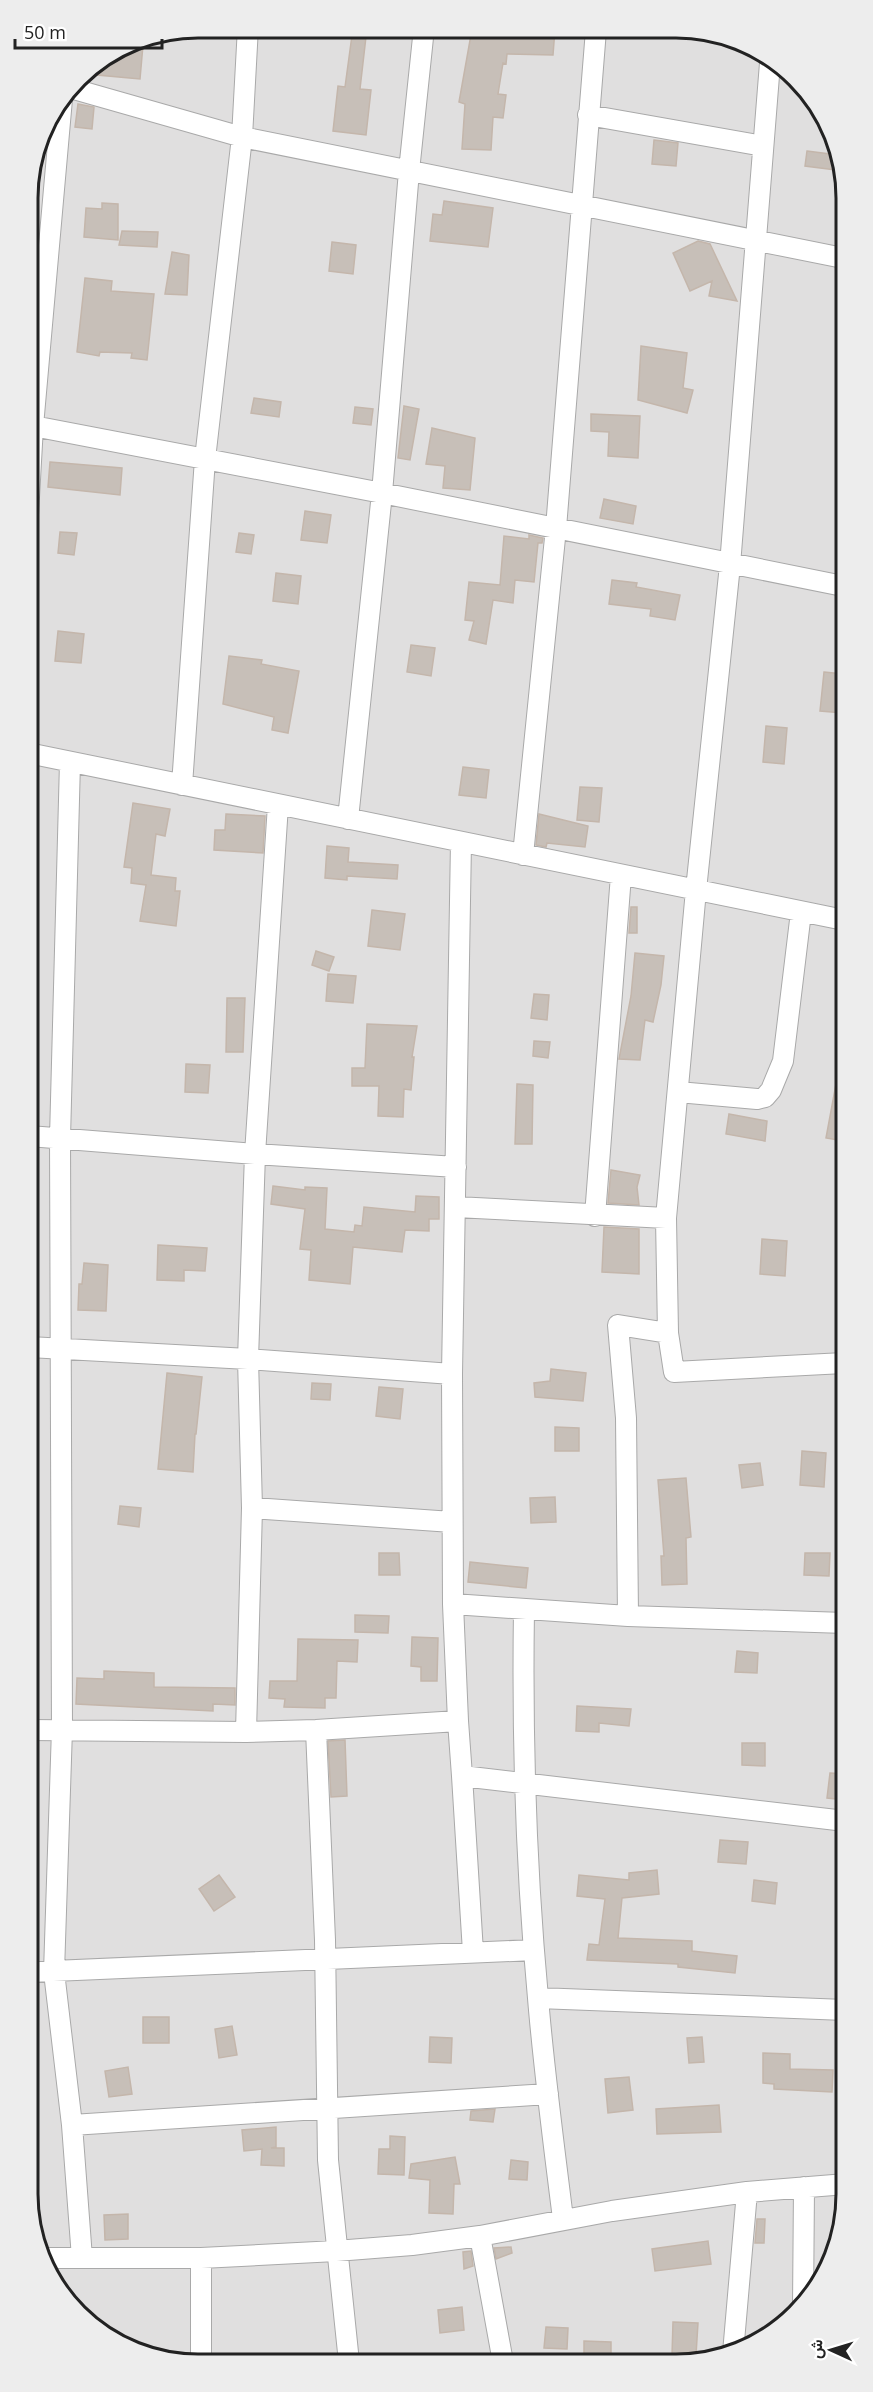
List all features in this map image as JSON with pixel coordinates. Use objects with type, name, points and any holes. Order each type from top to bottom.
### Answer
[{"type":"street","points":[[182,785],[205,459],[242,137],[248,38]]},
{"type":"street","points":[[348,819],[382,493],[409,171],[423,38]]},
{"type":"street","points":[[523,855],[556,528],[580,205],[595,38]]},
{"type":"street","points":[[770,68],[754,240],[730,565],[696,890],[666,1218],[668,1333],[674,1372],[835,1363]]},
{"type":"street","points":[[78,90],[242,137],[836,257]]},
{"type":"street","points":[[38,345],[60,115]]},
{"type":"street","points":[[588,115],[763,146]]},
{"type":"street","points":[[38,427],[382,493],[836,585]]},
{"type":"street","points":[[38,755],[836,919]]},
{"type":"street","points":[[70,762],[60,1138],[62,1729],[54,1972],[72,2125],[82,2258]]},
{"type":"street","points":[[246,1732],[252,1508],[248,1359],[255,1154],[278,805]]},
{"type":"street","points":[[461,842],[452,1374],[452,1522],[458,1721],[473,1953]]},
{"type":"street","points":[[595,1216],[621,875]]},
{"type":"street","points":[[678,1092],[757,1099],[765,1097],[771,1090],[783,1061],[801,912]]},
{"type":"street","points":[[38,1137],[456,1167]]},
{"type":"street","points":[[456,1207],[666,1218]]},
{"type":"street","points":[[628,1616],[626,1418],[618,1325],[668,1333]]},
{"type":"street","points":[[37,1348],[248,1359],[452,1374]]},
{"type":"street","points":[[252,1508],[452,1522]]},
{"type":"street","points":[[453,1604],[628,1616],[835,1623]]},
{"type":"street","points":[[524,1609],[522,1734],[534,1950],[563,2219]]},
{"type":"street","points":[[37,1730],[246,1732],[458,1721]]},
{"type":"street","points":[[316,1730],[325,1960],[328,2160],[348,2354]]},
{"type":"street","points":[[462,1776],[835,1820]]},
{"type":"street","points":[[37,1972],[534,1950]]},
{"type":"street","points":[[538,1998],[835,2010]]},
{"type":"street","points":[[72,2125],[548,2094]]},
{"type":"street","points":[[52,2260],[201,2258],[336,2251],[442,2242],[563,2219],[747,2192],[835,2185]]},
{"type":"street","points":[[802,2293],[804,2187]]},
{"type":"street","points":[[734,2343],[747,2192]]},
{"type":"street","points":[[480,2236],[502,2354]]},
{"type":"street","points":[[201,2258],[201,2354]]},
{"type":"shaded area","points":[[187,38],[686,38],[707,41],[737,50],[756,59],[789,84],[814,117],[827,146],[832,166],[836,197],[835,2205],[827,2246],[814,2275],[803,2292],[773,2322],[756,2333],[717,2349],[676,2354],[176,2353],[146,2346],[127,2338],[108,2328],[84,2308],[59,2275],[46,2246],[41,2226],[37,2195],[38,187],[43,156],[54,127],[64,108],[84,84],[108,64],[127,54],[146,46]]},
{"type":"building","points":[[352,38],[366,38],[360,89],[371,90],[366,135],[333,131],[338,86],[345,87]]},
{"type":"building","points":[[470,38],[554,38],[553,55],[507,54],[506,64],[503,63],[498,94],[506,95],[503,118],[493,117],[491,150],[462,149],[465,104],[459,102]]},
{"type":"building","points":[[143,47],[140,79],[97,75],[108,64]]},
{"type":"building","points":[[78,104],[94,107],[92,129],[75,127]]},
{"type":"building","points":[[654,140],[678,143],[676,166],[652,164]]},
{"type":"building","points":[[807,151],[829,154],[833,170],[805,166]]},
{"type":"building","points":[[444,201],[493,208],[488,247],[430,241],[433,214],[442,215]]},
{"type":"building","points":[[102,203],[118,204],[118,240],[84,237],[86,208],[102,209]]},
{"type":"building","points":[[122,231],[158,232],[157,247],[119,245]]},
{"type":"building","points":[[698,241],[710,244],[737,301],[709,296],[712,281],[690,291],[673,253]]},
{"type":"building","points":[[332,242],[356,245],[353,274],[329,271]]},
{"type":"building","points":[[172,252],[189,255],[187,295],[165,294]]},
{"type":"building","points":[[85,278],[112,281],[111,291],[154,294],[147,360],[131,358],[132,353],[100,352],[99,356],[77,352]]},
{"type":"building","points":[[641,346],[687,353],[683,388],[693,390],[687,413],[638,400]]},
{"type":"building","points":[[254,398],[281,402],[279,417],[251,413]]},
{"type":"building","points":[[404,406],[419,409],[410,460],[398,458]]},
{"type":"building","points":[[355,407],[373,409],[371,425],[353,423]]},
{"type":"building","points":[[591,414],[640,416],[638,458],[608,456],[609,432],[591,431]]},
{"type":"building","points":[[432,428],[475,438],[470,490],[443,488],[445,466],[426,464]]},
{"type":"building","points":[[50,462],[122,468],[120,495],[48,487]]},
{"type":"building","points":[[604,499],[636,506],[633,524],[600,518]]},
{"type":"building","points":[[305,511],[331,515],[327,543],[301,540]]},
{"type":"building","points":[[60,532],[77,533],[74,555],[58,553]]},
{"type":"building","points":[[239,533],[254,535],[251,554],[236,552]]},
{"type":"building","points":[[529,535],[543,538],[542,543],[538,543],[534,582],[515,580],[513,603],[493,600],[486,644],[469,640],[474,621],[465,620],[469,582],[500,585],[504,536],[529,539]]},
{"type":"building","points":[[276,573],[301,576],[298,604],[273,601]]},
{"type":"building","points":[[612,580],[637,583],[636,587],[680,595],[675,620],[650,616],[651,609],[609,604]]},
{"type":"building","points":[[58,631],[84,634],[81,663],[55,661]]},
{"type":"building","points":[[411,645],[435,648],[431,676],[407,672]]},
{"type":"building","points":[[229,656],[262,660],[261,664],[299,671],[288,733],[272,730],[274,717],[223,704]]},
{"type":"building","points":[[824,672],[836,673],[836,712],[820,711]]},
{"type":"building","points":[[766,726],[787,728],[784,764],[763,762]]},
{"type":"building","points":[[463,767],[489,770],[486,798],[459,795]]},
{"type":"building","points":[[580,787],[602,788],[599,822],[577,820]]},
{"type":"building","points":[[133,803],[170,809],[165,836],[156,834],[151,875],[176,878],[175,891],[180,891],[176,926],[140,921],[146,885],[131,883],[132,868],[124,867]]},
{"type":"building","points":[[226,814],[265,816],[263,853],[214,850],[215,830],[225,830]]},
{"type":"building","points":[[539,814],[588,826],[585,847],[547,843],[546,847],[536,845]]},
{"type":"building","points":[[327,846],[349,848],[348,862],[398,865],[397,879],[347,876],[347,880],[325,878]]},
{"type":"building","points":[[631,907],[637,907],[637,933],[629,933]]},
{"type":"building","points":[[372,910],[405,914],[400,950],[368,946]]},
{"type":"building","points":[[316,951],[334,957],[329,971],[312,965]]},
{"type":"building","points":[[635,953],[664,956],[661,985],[653,1022],[645,1020],[640,1060],[619,1059],[631,996]]},
{"type":"building","points":[[328,974],[356,976],[353,1003],[326,1001]]},
{"type":"building","points":[[534,994],[549,995],[547,1020],[531,1018]]},
{"type":"building","points":[[227,998],[245,998],[243,1052],[226,1052]]},
{"type":"building","points":[[367,1024],[417,1026],[412,1057],[414,1057],[411,1090],[404,1089],[403,1117],[378,1116],[379,1086],[352,1086],[352,1068],[365,1068]]},
{"type":"building","points":[[534,1041],[550,1042],[548,1058],[533,1056]]},
{"type":"building","points":[[186,1064],[210,1065],[208,1093],[185,1092]]},
{"type":"building","points":[[517,1084],[533,1085],[532,1144],[515,1144]]},
{"type":"building","points":[[836,1086],[836,1140],[826,1138]]},
{"type":"building","points":[[729,1114],[767,1121],[765,1141],[726,1134]]},
{"type":"building","points":[[611,1170],[640,1175],[637,1187],[639,1205],[608,1203]]},
{"type":"building","points":[[273,1186],[305,1190],[305,1187],[327,1188],[325,1229],[354,1232],[355,1225],[362,1226],[364,1207],[415,1212],[416,1196],[439,1197],[439,1219],[429,1219],[429,1231],[405,1230],[402,1252],[353,1247],[350,1284],[309,1280],[311,1250],[300,1249],[305,1209],[271,1204]]},
{"type":"building","points":[[604,1227],[639,1229],[639,1274],[602,1272]]},
{"type":"building","points":[[762,1239],[787,1241],[785,1276],[760,1274]]},
{"type":"building","points":[[158,1245],[207,1248],[205,1271],[184,1270],[184,1281],[157,1280]]},
{"type":"building","points":[[84,1263],[108,1265],[106,1311],[78,1310],[79,1284],[82,1284]]},
{"type":"building","points":[[551,1369],[586,1373],[583,1401],[535,1397],[534,1383],[550,1381]]},
{"type":"building","points":[[167,1373],[202,1377],[193,1472],[158,1469]]},
{"type":"building","points":[[312,1383],[331,1384],[330,1400],[311,1399]]},
{"type":"building","points":[[379,1387],[403,1389],[400,1419],[376,1416]]},
{"type":"building","points":[[555,1427],[579,1428],[579,1451],[555,1451]]},
{"type":"building","points":[[802,1451],[826,1453],[824,1487],[800,1485]]},
{"type":"building","points":[[760,1463],[763,1485],[742,1488],[739,1465]]},
{"type":"building","points":[[686,1478],[691,1537],[686,1538],[687,1584],[662,1585],[661,1556],[664,1556],[658,1480]]},
{"type":"building","points":[[555,1497],[556,1522],[531,1523],[530,1498]]},
{"type":"building","points":[[120,1506],[141,1508],[139,1527],[118,1524]]},
{"type":"building","points":[[379,1553],[399,1553],[400,1575],[379,1575]]},
{"type":"building","points":[[805,1553],[830,1553],[829,1576],[804,1575]]},
{"type":"building","points":[[470,1562],[528,1568],[526,1588],[468,1582]]},
{"type":"building","points":[[355,1615],[389,1616],[388,1633],[355,1632]]},
{"type":"building","points":[[412,1637],[438,1638],[437,1681],[421,1681],[421,1667],[411,1666]]},
{"type":"building","points":[[298,1639],[358,1640],[357,1662],[337,1661],[336,1698],[325,1698],[325,1708],[284,1707],[285,1699],[269,1698],[270,1681],[297,1681]]},
{"type":"building","points":[[737,1651],[758,1653],[757,1673],[735,1672]]},
{"type":"building","points":[[104,1671],[154,1673],[154,1687],[235,1688],[235,1705],[213,1704],[213,1711],[76,1704],[77,1678],[104,1679]]},
{"type":"building","points":[[577,1706],[631,1709],[629,1726],[599,1723],[599,1732],[576,1731]]},
{"type":"building","points":[[345,1740],[347,1796],[331,1797],[328,1741]]},
{"type":"building","points":[[742,1743],[765,1743],[765,1766],[742,1765]]},
{"type":"building","points":[[830,1773],[835,1773],[835,1799],[827,1798]]},
{"type":"building","points":[[720,1840],[748,1842],[746,1864],[718,1862]]},
{"type":"building","points":[[657,1870],[659,1894],[622,1898],[618,1938],[692,1941],[692,1951],[737,1956],[735,1973],[678,1967],[678,1964],[587,1960],[589,1944],[599,1945],[605,1899],[577,1896],[579,1875],[629,1880],[629,1873]]},
{"type":"building","points":[[219,1875],[235,1897],[214,1911],[199,1889]]},
{"type":"building","points":[[754,1880],[777,1883],[775,1904],[752,1901]]},
{"type":"building","points":[[143,2017],[169,2017],[169,2043],[143,2043]]},
{"type":"building","points":[[232,2026],[237,2055],[219,2058],[215,2029]]},
{"type":"building","points":[[430,2037],[452,2038],[451,2063],[429,2062]]},
{"type":"building","points":[[702,2037],[704,2062],[689,2063],[687,2038]]},
{"type":"building","points":[[763,2053],[790,2054],[790,2069],[833,2070],[832,2092],[774,2089],[774,2084],[763,2083]]},
{"type":"building","points":[[128,2067],[132,2094],[109,2097],[105,2071]]},
{"type":"building","points":[[629,2077],[633,2110],[608,2113],[605,2079]]},
{"type":"building","points":[[719,2105],[721,2132],[657,2134],[656,2109]]},
{"type":"building","points":[[495,2109],[493,2122],[470,2120],[471,2111]]},
{"type":"building","points":[[276,2127],[276,2147],[271,2148],[284,2148],[284,2166],[261,2165],[262,2149],[244,2151],[242,2130]]},
{"type":"building","points":[[390,2136],[405,2137],[404,2175],[378,2174],[379,2149],[390,2149]]},
{"type":"building","points":[[455,2157],[460,2184],[454,2184],[453,2214],[429,2213],[430,2180],[409,2178],[411,2164]]},
{"type":"building","points":[[511,2160],[528,2162],[527,2180],[509,2179]]},
{"type":"building","points":[[128,2214],[128,2239],[105,2240],[104,2215]]},
{"type":"building","points":[[757,2219],[765,2219],[764,2243],[755,2243]]},
{"type":"building","points":[[708,2241],[711,2264],[655,2271],[652,2249]]},
{"type":"building","points":[[511,2247],[512,2253],[496,2259],[494,2248]]},
{"type":"building","points":[[471,2251],[473,2266],[464,2269],[463,2252]]},
{"type":"building","points":[[462,2307],[464,2330],[440,2333],[438,2310]]},
{"type":"building","points":[[673,2322],[698,2323],[696,2353],[672,2354]]},
{"type":"building","points":[[546,2327],[568,2328],[567,2349],[544,2348]]},
{"type":"building","points":[[584,2341],[611,2342],[611,2354],[584,2354]]}]
